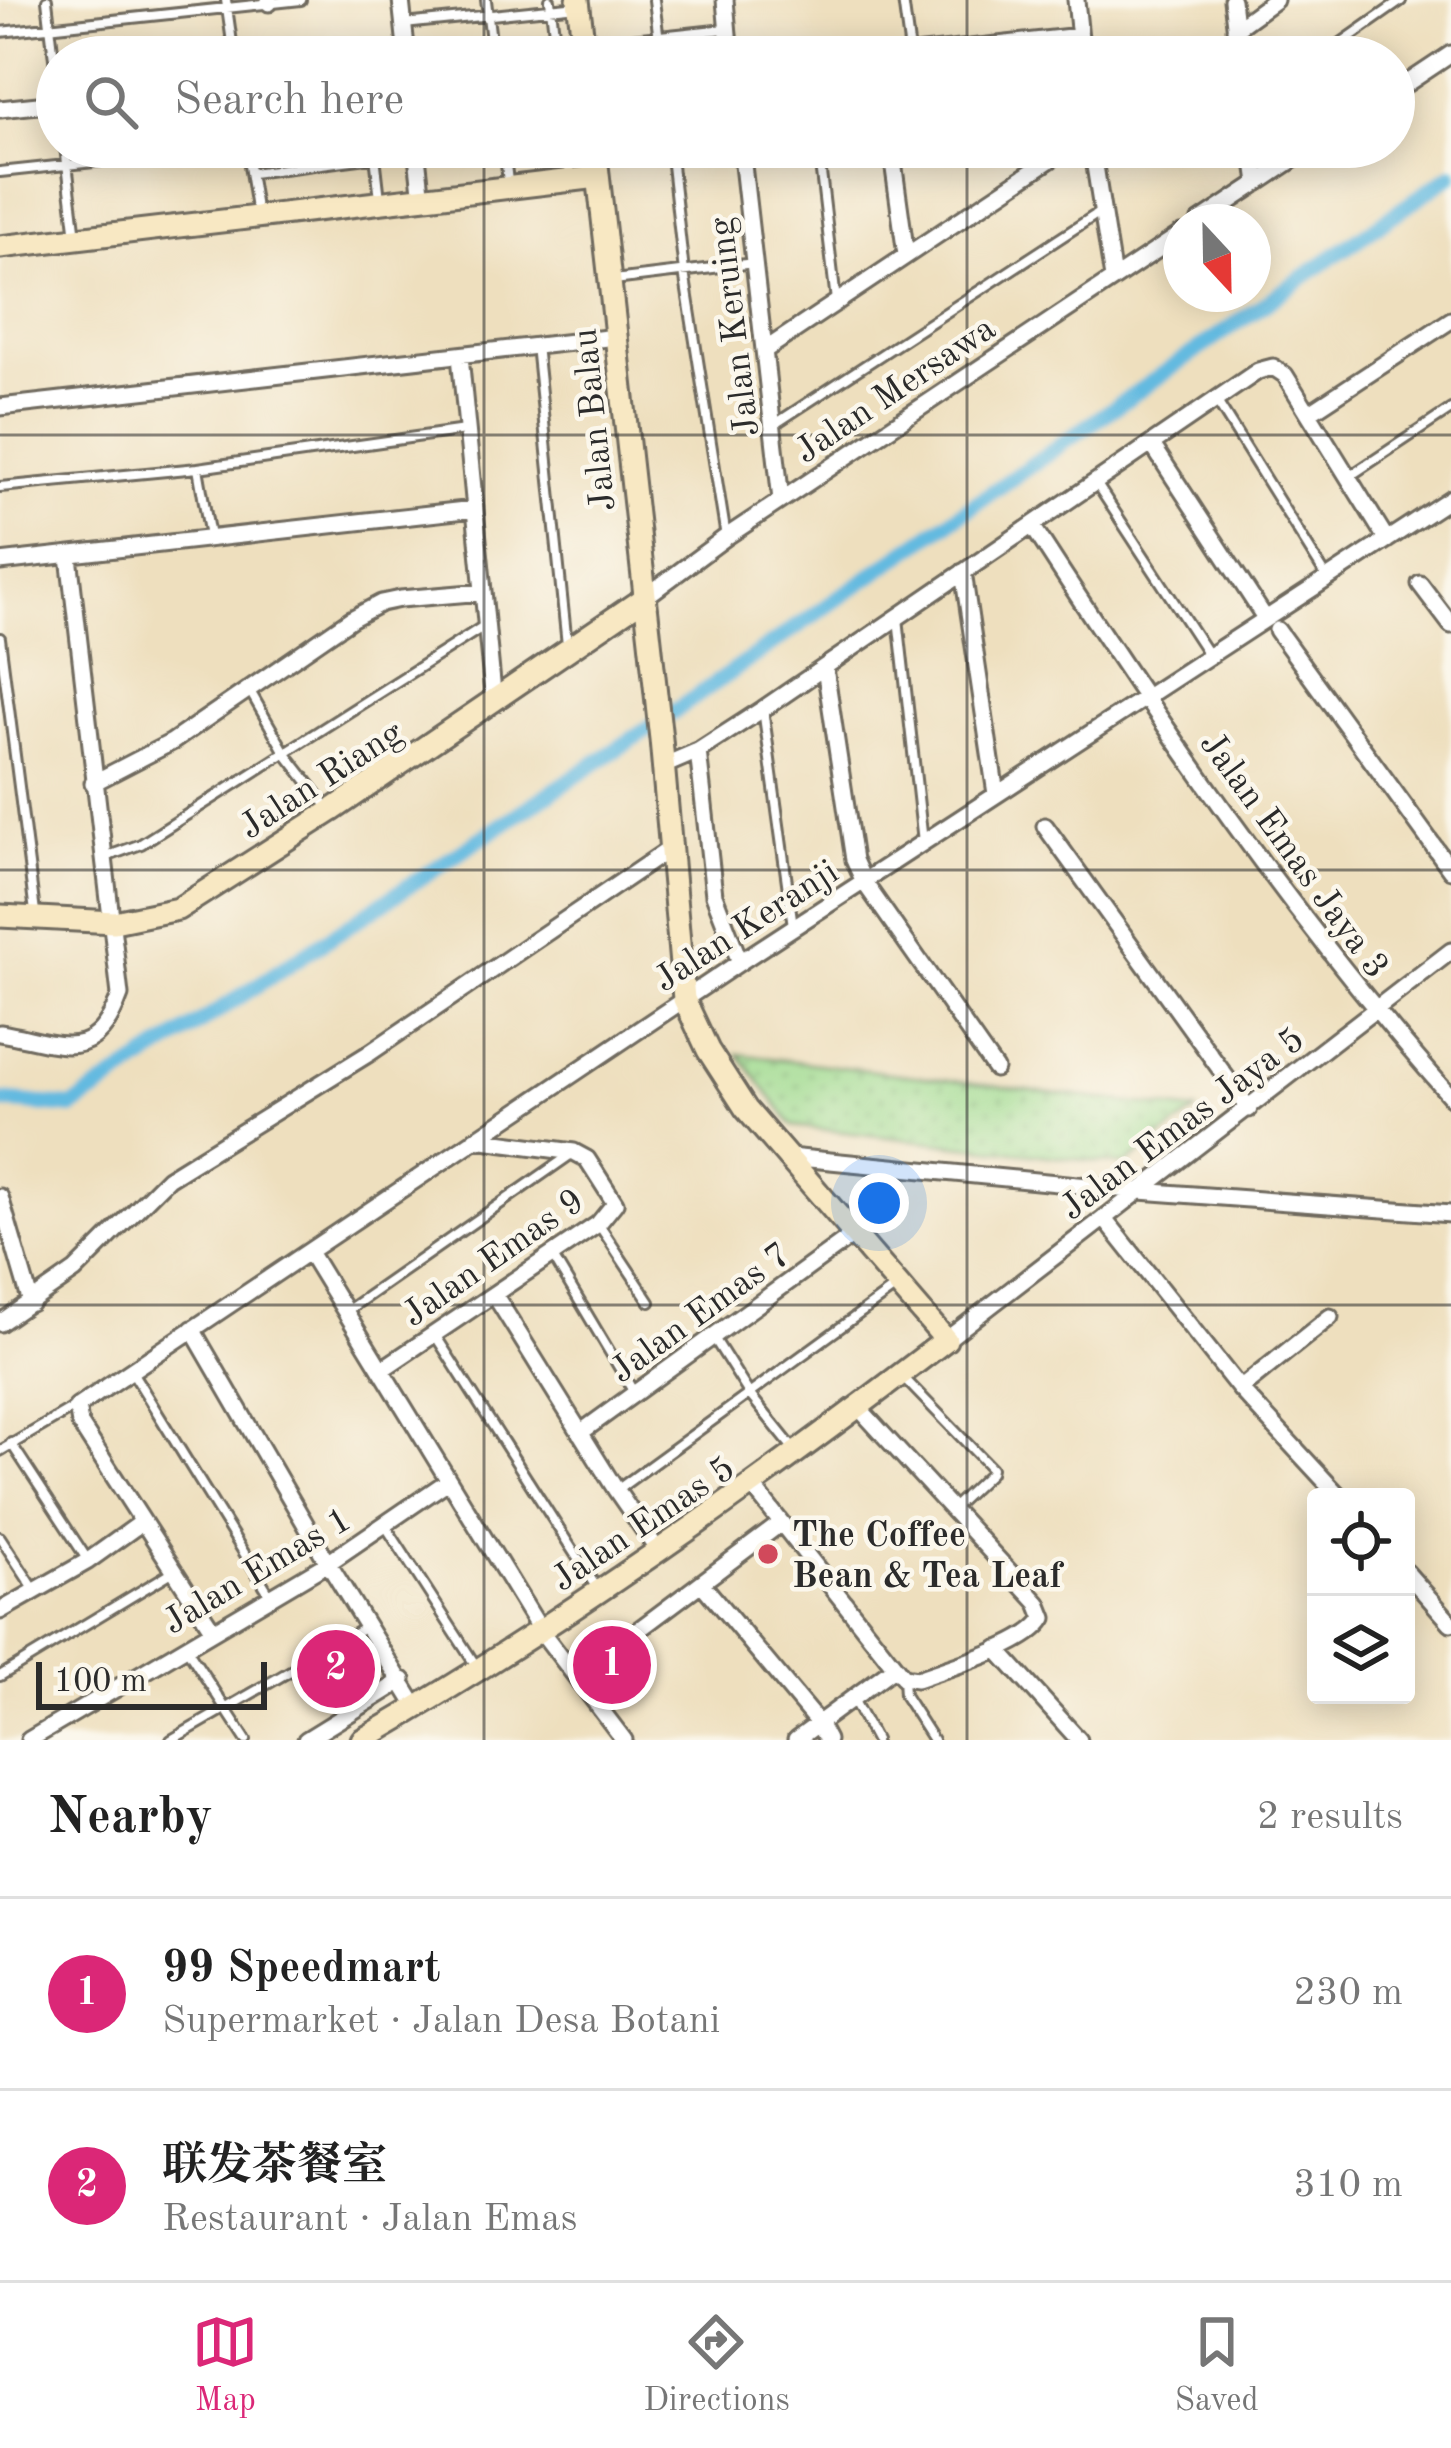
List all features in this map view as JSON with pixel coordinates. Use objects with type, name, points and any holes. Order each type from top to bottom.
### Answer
[{"type":"street","points":[[401,0],[405,36]]},
{"type":"street","points":[[1076,0],[1080,36]]},
{"type":"street","points":[[1232,0],[1236,36]]},
{"type":"street","points":[[1235,29],[1275,0]]},
{"type":"street","points":[[725,1],[728,36]]},
{"type":"street","points":[[579,3],[583,36]]},
{"type":"street","points":[[1415,78],[1451,54]]},
{"type":"street","points":[[0,109],[36,105]]},
{"type":"street","points":[[418,168],[422,200]]},
{"type":"street","name":"Jalan Balau","points":[[597,168],[661,739],[684,999]]},
{"type":"street","name":"Jalan Keruing","points":[[744,168],[781,500]]},
{"type":"street","points":[[894,168],[906,255]]},
{"type":"street","points":[[765,350],[1037,168]]},
{"type":"street","points":[[1095,168],[1113,278]]},
{"type":"street","points":[[1256,168],[1258,183]]},
{"type":"street","points":[[1226,204],[1280,168]]},
{"type":"street","points":[[0,247],[598,177]]},
{"type":"street","name":"Jalan Mersawa","points":[[644,598],[726,537],[1163,246]]},
{"type":"street","points":[[1309,412],[1451,320]]},
{"type":"street","points":[[0,407],[616,338]]},
{"type":"street","points":[[460,356],[494,703]]},
{"type":"street","points":[[663,766],[698,751],[763,710],[1258,371],[1274,367],[1285,375],[1387,540]]},
{"type":"street","points":[[1153,446],[1271,624],[1451,870]]},
{"type":"street","name":"Jalan Keranji","points":[[77,1407],[996,794],[1209,655],[1271,624],[1327,577],[1451,498]]},
{"type":"street","points":[[0,562],[474,509]]},
{"type":"street","name":"Jalan Emas Jaya 3","points":[[1033,527],[1144,698],[1375,1011],[1451,1097]]},
{"type":"street","points":[[0,1033],[61,1048],[77,1046],[102,1030],[120,995],[69,556]]},
{"type":"street","points":[[963,572],[996,794]]},
{"type":"street","points":[[1420,584],[1451,625]]},
{"type":"street","points":[[93,783],[172,742],[381,603],[482,592]]},
{"type":"street","name":"Jalan Riang","points":[[0,916],[113,922],[178,909],[494,703],[644,598]]},
{"type":"street","points":[[825,668],[854,860],[864,882],[995,1069]]},
{"type":"street","points":[[698,751],[714,895],[740,962]]},
{"type":"street","points":[[1045,826],[1249,1109]]},
{"type":"street","points":[[0,1323],[106,1244],[168,1178],[368,1054],[671,848]]},
{"type":"street","name":"Jalan Emas Jaya 5","points":[[946,1340],[1451,951]]},
{"type":"street","points":[[684,999],[725,1080],[746,1109],[946,1340]]},
{"type":"street","name":"Jalan Emas 9","points":[[381,1370],[598,1224],[613,1208],[614,1197],[586,1159],[574,1152],[475,1138]]},
{"type":"street","points":[[789,1157],[1140,1191],[1451,1214]]},
{"type":"street","points":[[0,1197],[31,1303]]},
{"type":"street","points":[[1104,1218],[1240,1389],[1332,1488]]},
{"type":"street","name":"Jalan Emas 7","points":[[580,1433],[853,1235]]},
{"type":"street","points":[[309,1252],[541,1631],[624,1740]]},
{"type":"street","points":[[494,1294],[659,1552]]},
{"type":"street","points":[[1240,1389],[1330,1317]]},
{"type":"street","points":[[192,1329],[418,1708]]},
{"type":"street","name":"Jalan Emas 5","points":[[362,1740],[541,1631],[659,1552],[946,1340]]},
{"type":"street","points":[[77,1407],[80,1424],[212,1629]]},
{"type":"street","points":[[753,1487],[899,1672],[917,1679],[997,1649],[1039,1627],[1045,1618],[1043,1609],[858,1407]]},
{"type":"street","name":"Jalan Emas 1","points":[[29,1740],[328,1563],[448,1481]]},
{"type":"street","points":[[0,1610],[88,1561],[141,1523]]},
{"type":"street","points":[[577,1676],[781,1523]]},
{"type":"street","points":[[1415,1582],[1451,1623]]},
{"type":"street","points":[[702,1584],[818,1723],[827,1740]]},
{"type":"street","points":[[997,1649],[1079,1740]]},
{"type":"street","points":[[796,1740],[899,1672]]},
{"type":"street","points":[[306,1740],[403,1680]]},
{"type":"lane","points":[[47,0],[51,36]]},
{"type":"lane","points":[[0,32],[227,4],[301,0]]},
{"type":"lane","points":[[486,0],[490,36]]},
{"type":"lane","points":[[654,0],[658,35]]},
{"type":"lane","points":[[725,1],[743,0]]},
{"type":"lane","points":[[904,0],[908,36]]},
{"type":"lane","points":[[1352,36],[1401,2]]},
{"type":"lane","points":[[404,24],[579,3]]},
{"type":"lane","points":[[227,4],[231,36]]},
{"type":"lane","points":[[551,4],[554,36]]},
{"type":"lane","points":[[653,36],[727,29]]},
{"type":"lane","points":[[0,172],[38,168]]},
{"type":"lane","points":[[67,168],[76,239]]},
{"type":"lane","points":[[251,168],[257,217]]},
{"type":"lane","points":[[252,172],[277,168]]},
{"type":"lane","points":[[377,168],[381,202]]},
{"type":"lane","points":[[506,168],[509,189]]},
{"type":"lane","points":[[569,168],[570,183]]},
{"type":"lane","points":[[672,168],[726,537]]},
{"type":"lane","points":[[820,168],[836,302]]},
{"type":"lane","points":[[774,424],[1100,212]]},
{"type":"lane","points":[[609,281],[755,263]]},
{"type":"lane","points":[[536,345],[568,652]]},
{"type":"lane","points":[[1216,400],[1327,577]]},
{"type":"lane","points":[[1347,478],[1451,409]]},
{"type":"lane","points":[[0,487],[198,468],[467,430]]},
{"type":"lane","points":[[198,468],[210,537]]},
{"type":"lane","points":[[1096,483],[1209,655]]},
{"type":"lane","points":[[898,616],[923,843]]},
{"type":"lane","points":[[102,859],[141,844],[486,625]]},
{"type":"lane","points":[[0,638],[36,920]]},
{"type":"lane","points":[[250,691],[286,754],[331,811]]},
{"type":"lane","points":[[763,710],[794,928]]},
{"type":"lane","points":[[344,1312],[574,1152]]},
{"type":"lane","points":[[598,1224],[650,1303]]},
{"type":"lane","points":[[551,1253],[636,1395]]},
{"type":"lane","points":[[616,1490],[897,1286]]},
{"type":"lane","points":[[434,1334],[599,1592]]},
{"type":"lane","points":[[713,1336],[750,1395],[796,1454]]},
{"type":"lane","points":[[131,1370],[271,1597]]},
{"type":"lane","points":[[901,1374],[991,1468],[952,1509]]},
{"type":"lane","points":[[0,1451],[77,1407]]},
{"type":"lane","points":[[11,1443],[88,1561]]},
{"type":"lane","points":[[386,1525],[479,1670]]},
{"type":"lane","points":[[0,1538],[35,1590]]},
{"type":"lane","points":[[0,1676],[172,1572]]},
{"type":"lane","points":[[171,1740],[369,1625]]},
{"type":"lane","points":[[184,1646],[247,1740]]},
{"type":"lane","points":[[899,1672],[904,1695],[933,1740]]},
{"type":"lane","points":[[853,1699],[875,1740]]},
{"type":"green space","points":[[738,1054],[1196,1111],[1125,1165],[793,1126]]},
{"type":"waterway","points":[[0,1101],[72,1107],[678,709],[1451,175]]},
{"type":"place","name":"The Coffee Bean & Tea Leaf","points":[[768,1554]]},
{"type":"place","name":"99 Speedmart","points":[[612,1665]]},
{"type":"place","name":"联发茶餐室","points":[[336,1669]]}]
